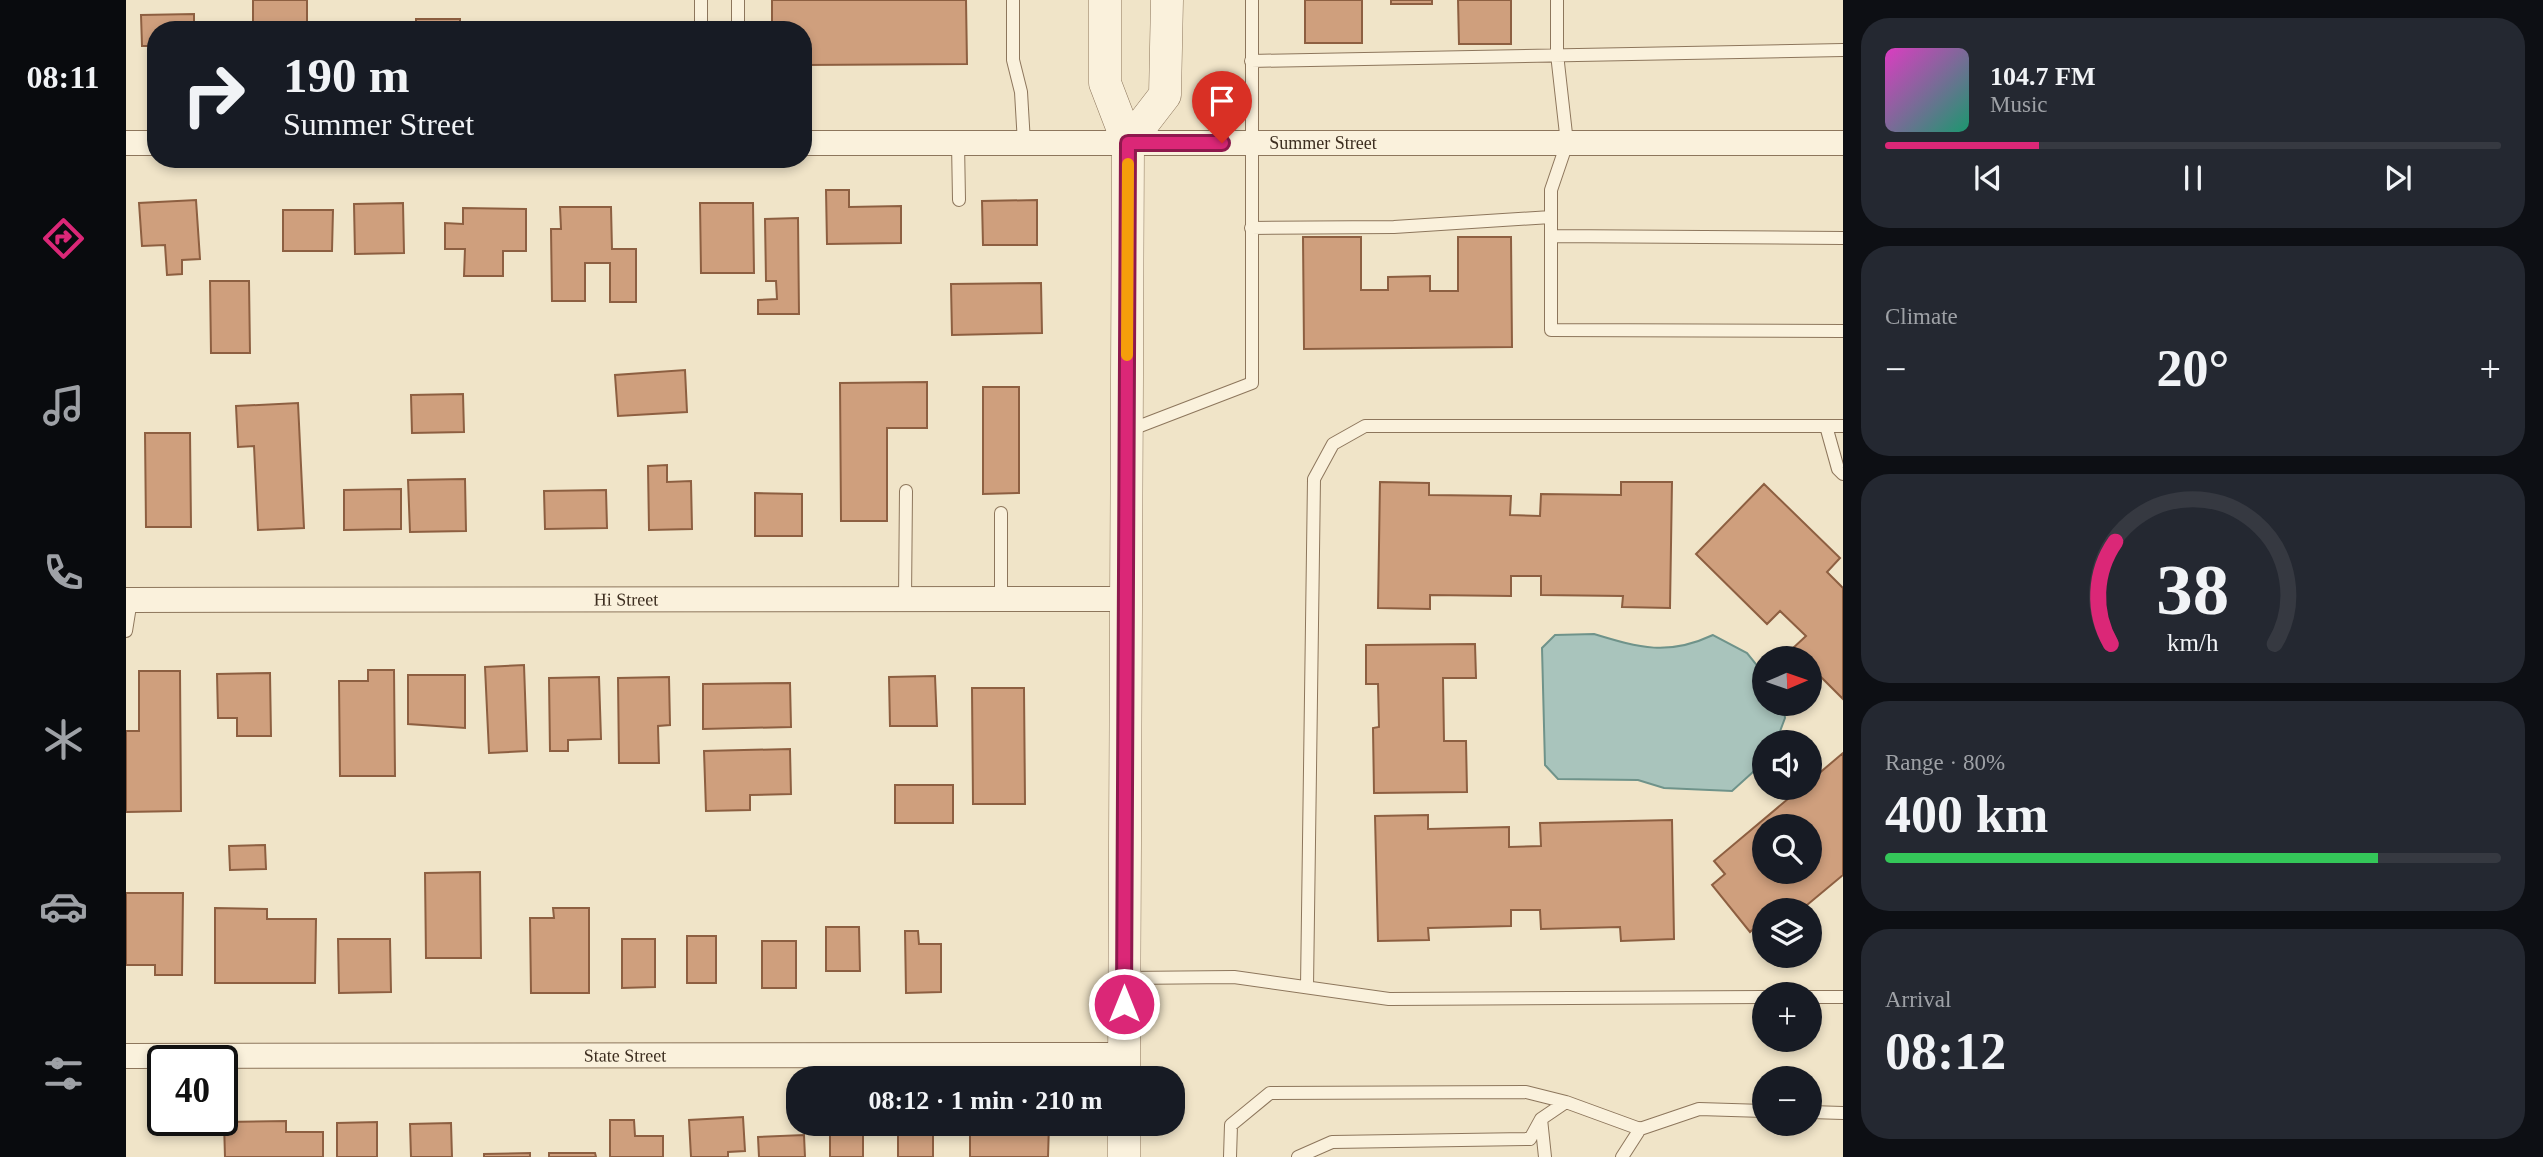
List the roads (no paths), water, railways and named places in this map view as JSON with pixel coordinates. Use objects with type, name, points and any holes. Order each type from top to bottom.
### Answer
[{"type":"street","points":[[1105,0],[1105,83],[1128,143],[1124,1066]]},
{"type":"street","points":[[1128,143],[1165,95],[1167,0]]},
{"type":"street","points":[[126,143],[147,143]]},
{"type":"street","name":"Summer Street","points":[[812,143],[1843,143]]},
{"type":"street","name":"Hi Street","points":[[129,600],[1126,599]]},
{"type":"street","name":"State Street","points":[[126,1056],[1033,1066]]},
{"type":"street","points":[[1124,1136],[1124,1157]]},
{"type":"lane","points":[[701,0],[701,21]]},
{"type":"lane","points":[[738,0],[738,21]]},
{"type":"lane","points":[[1013,0],[1013,60],[1021,92],[1024,143]]},
{"type":"lane","points":[[1127,431],[1252,383],[1252,0]]},
{"type":"lane","points":[[1557,0],[1558,54],[1567,143],[1551,190],[1551,330],[1843,331]]},
{"type":"lane","points":[[1251,61],[1843,50]]},
{"type":"lane","points":[[958,143],[959,200]]},
{"type":"lane","points":[[1251,228],[1394,227],[1551,217]]},
{"type":"lane","points":[[1551,236],[1843,238]]},
{"type":"lane","points":[[1307,987],[1314,479],[1333,444],[1364,426],[1843,426]]},
{"type":"lane","points":[[1826,426],[1838,469],[1843,474]]},
{"type":"lane","points":[[905,599],[906,491]]},
{"type":"lane","points":[[1001,513],[1001,599]]},
{"type":"lane","points":[[126,631],[129,600]]},
{"type":"lane","points":[[1124,978],[1234,977],[1389,999],[1752,997]]},
{"type":"lane","points":[[1822,996],[1840,994]]},
{"type":"lane","points":[[1230,1157],[1231,1125],[1270,1093],[1526,1091],[1566,1102],[1640,1129]]},
{"type":"lane","points":[[1298,1157],[1332,1142],[1530,1139],[1541,1119],[1566,1102]]},
{"type":"lane","points":[[1622,1157],[1640,1129],[1699,1109],[1752,1111]]},
{"type":"lane","points":[[1822,1112],[1843,1113]]},
{"type":"lane","points":[[1541,1119],[1545,1157]]},
{"type":"water","points":[[1594,634],[1640,646],[1668,648],[1697,642],[1713,635],[1747,653],[1752,659],[1752,716],[1785,716],[1780,730],[1752,730],[1752,773],[1732,791],[1664,788],[1638,780],[1558,779],[1545,765],[1542,648],[1555,635]]}]
